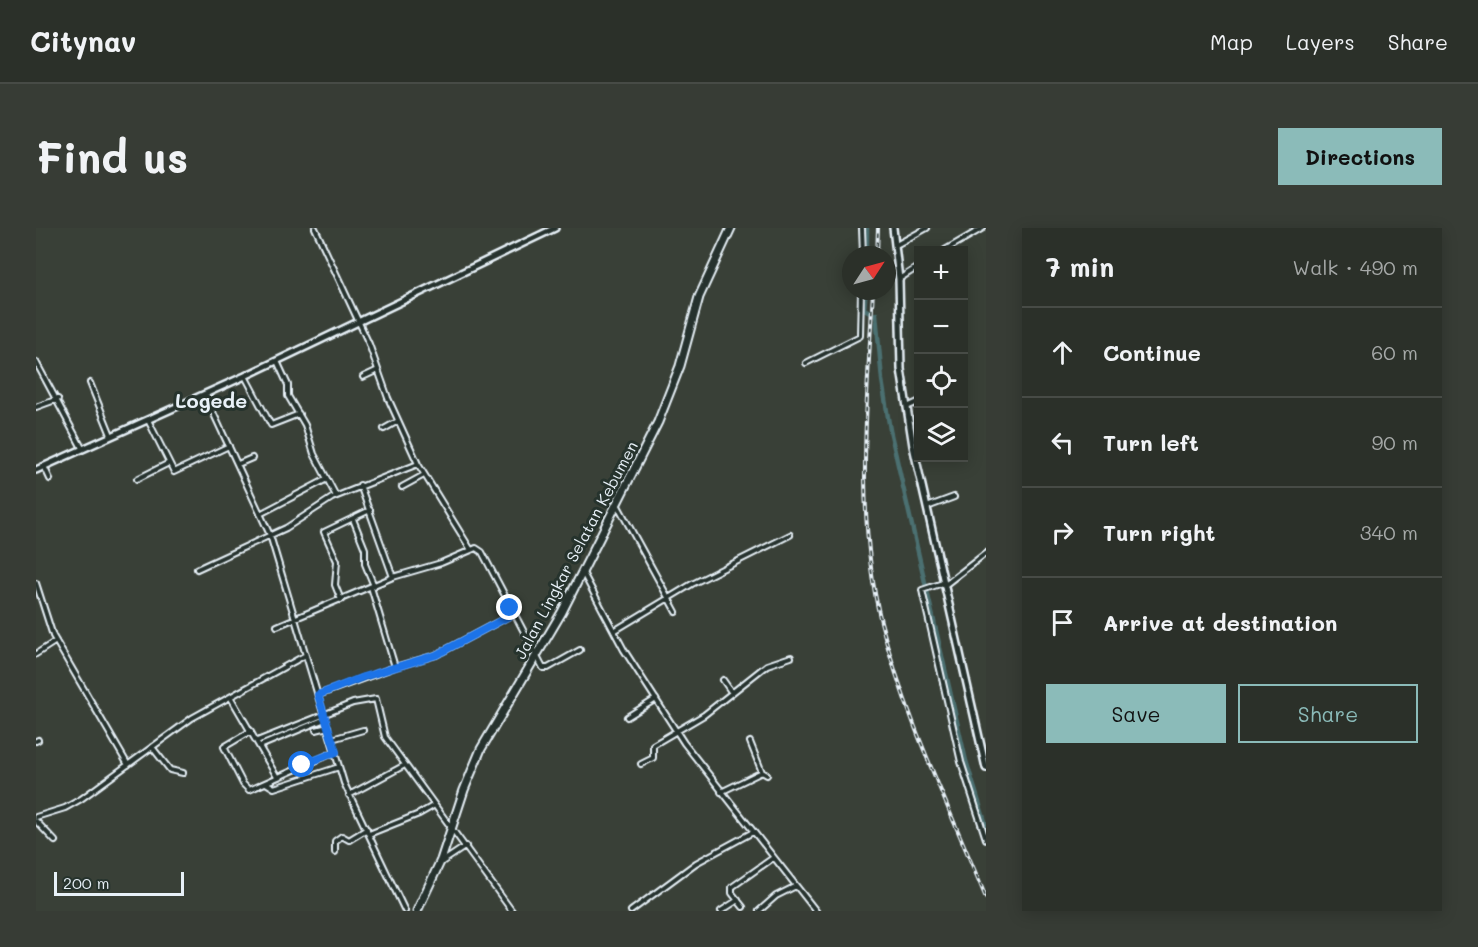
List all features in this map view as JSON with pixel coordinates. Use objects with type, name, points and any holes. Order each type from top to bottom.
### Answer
[{"type":"highway","name":"Jalan Lingkar Selatan Kebumen","points":[[417,911],[439,864],[478,756],[537,656],[582,573],[669,396],[699,297],[731,228]]},
{"type":"street","points":[[315,228],[358,322],[418,464],[471,550]]},
{"type":"street","points":[[36,470],[277,362],[555,228]]},
{"type":"street","points":[[862,228],[863,246]]},
{"type":"street","points":[[893,228],[899,279],[901,369],[914,437]]},
{"type":"street","points":[[896,245],[927,228]]},
{"type":"street","points":[[951,246],[982,228]]},
{"type":"street","points":[[899,279],[914,270]]},
{"type":"street","points":[[806,363],[860,336],[861,300]]},
{"type":"street","points":[[36,362],[58,399],[82,448]]},
{"type":"street","points":[[277,362],[288,385],[288,396],[313,443],[314,454],[336,496]]},
{"type":"street","points":[[363,377],[378,370]]},
{"type":"street","points":[[245,376],[271,425],[299,414]]},
{"type":"street","points":[[90,383],[111,435]]},
{"type":"street","points":[[205,395],[270,535],[304,656],[339,767],[405,911]]},
{"type":"street","points":[[36,407],[58,399]]},
{"type":"street","points":[[907,407],[914,404]]},
{"type":"street","points":[[148,420],[169,463],[176,472],[229,447]]},
{"type":"street","points":[[384,429],[398,421]]},
{"type":"street","points":[[238,464],[252,458]]},
{"type":"street","points":[[919,462],[926,507],[986,768]]},
{"type":"street","points":[[137,479],[169,463]]},
{"type":"street","points":[[197,569],[286,528],[336,496],[418,464]]},
{"type":"street","points":[[44,466],[50,479]]},
{"type":"street","points":[[402,487],[424,475]]},
{"type":"street","points":[[260,514],[327,479]]},
{"type":"street","points":[[360,485],[393,577]]},
{"type":"street","points":[[926,507],[954,497]]},
{"type":"street","points":[[616,503],[670,597],[676,612]]},
{"type":"street","points":[[341,600],[335,585],[337,561],[324,533],[370,510]]},
{"type":"street","points":[[353,519],[365,549],[365,564],[395,667]]},
{"type":"street","points":[[614,631],[670,597],[789,535]]},
{"type":"street","points":[[278,626],[393,577],[441,563],[476,548],[482,552],[543,668],[546,669],[580,650]]},
{"type":"street","points":[[986,553],[943,584],[921,590],[958,752],[986,839]]},
{"type":"street","points":[[582,573],[614,631],[676,731],[721,792],[816,911]]},
{"type":"street","points":[[36,583],[48,626],[128,765]]},
{"type":"street","points":[[318,695],[436,655],[513,614]]},
{"type":"street","points":[[36,654],[56,641]]},
{"type":"street","points":[[55,841],[36,819],[81,799],[192,718],[304,656]]},
{"type":"street","points":[[641,764],[653,758],[651,746],[732,693],[767,665],[791,657]]},
{"type":"street","points":[[723,680],[732,693]]},
{"type":"street","points":[[231,698],[277,777]]},
{"type":"street","points":[[260,746],[353,703],[376,699],[385,737],[433,806],[453,828],[512,911]]},
{"type":"street","points":[[627,717],[656,699]]},
{"type":"street","points":[[256,741],[324,716]]},
{"type":"street","points":[[316,730],[328,727]]},
{"type":"street","points":[[332,739],[363,730]]},
{"type":"street","points":[[251,731],[225,747],[246,789],[249,790],[336,752]]},
{"type":"street","points":[[721,792],[765,774],[750,742]]},
{"type":"street","points":[[152,747],[172,772],[183,773]]},
{"type":"street","points":[[350,795],[405,765]]},
{"type":"street","points":[[266,783],[274,788],[339,767]]},
{"type":"street","points":[[369,834],[433,806]]},
{"type":"street","points":[[335,852],[335,840],[342,836],[349,840],[367,829]]},
{"type":"street","points":[[631,911],[696,863],[753,832]]},
{"type":"street","points":[[439,864],[466,846]]},
{"type":"street","points":[[743,907],[731,891],[732,887],[773,858]]},
{"type":"street","points":[[759,911],[780,894],[796,886]]},
{"type":"street","points":[[721,911],[738,900]]},
{"type":"waterway","points":[[867,228],[867,246]]},
{"type":"waterway","points":[[865,300],[864,309],[870,312]]},
{"type":"waterway","points":[[876,314],[882,380],[890,430],[966,761],[986,825]]},
{"type":"railway","points":[[877,246],[878,228]]},
{"type":"railway","points":[[872,300],[866,415],[865,499],[873,582],[881,622],[902,692],[986,898]]},
{"type":"district","name":"Logede","points":[[211,401]]},
{"type":"route","points":[[302,765],[336,752],[318,695],[363,677],[436,655],[513,614],[510,608]]}]
